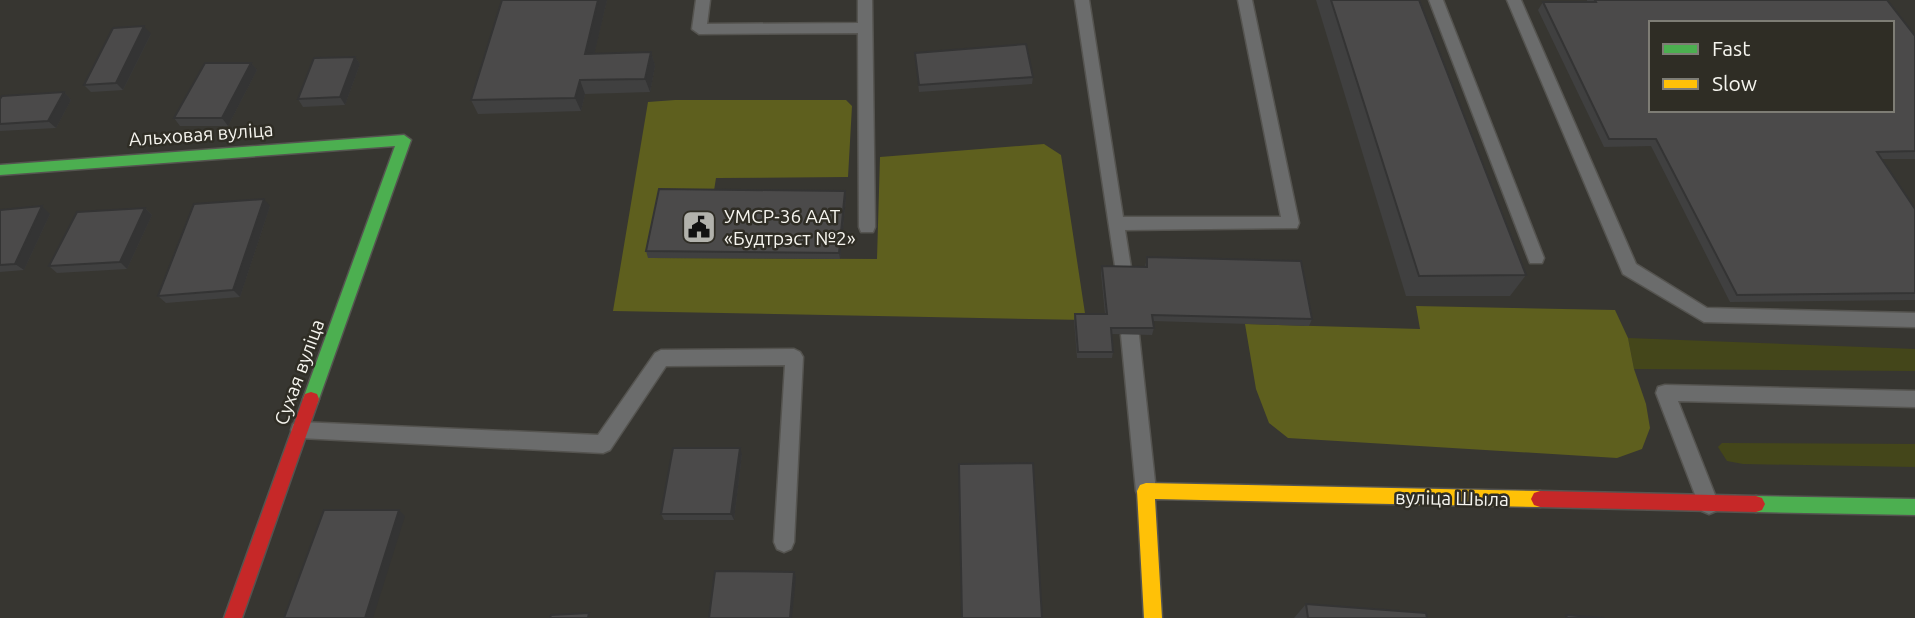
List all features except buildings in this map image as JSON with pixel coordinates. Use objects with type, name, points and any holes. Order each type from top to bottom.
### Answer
[{"type":"street","name":"Альховая вуліца","points":[[0,170],[404,140]]},
{"type":"street","name":"Сухая вуліца","points":[[233,618],[404,140]]},
{"type":"street","name":"вуліца Шыла","points":[[1146,491],[1709,505],[1915,507]]},
{"type":"street","points":[[1146,491],[1153,618]]},
{"type":"lane","points":[[703,0],[699,30],[866,28]]},
{"type":"lane","points":[[865,0],[867,226]]},
{"type":"lane","points":[[1082,0],[1124,274]]},
{"type":"lane","points":[[1116,224],[1291,223],[1245,0]]},
{"type":"lane","points":[[1436,0],[1536,258]]},
{"type":"lane","points":[[1514,0],[1629,269],[1704,315],[1915,320]]},
{"type":"lane","points":[[1130,335],[1146,491]]},
{"type":"lane","points":[[300,430],[603,444],[661,358],[794,357],[784,542]]},
{"type":"lane","points":[[1709,505],[1665,393],[1915,399]]},
{"type":"green space","points":[[1628,338],[1915,349],[1915,371],[1634,369]]},
{"type":"green space","points":[[1722,443],[1915,444],[1915,467],[1743,464],[1727,461],[1718,447]]},
{"type":"shaded area","points":[[846,100],[852,106],[848,177],[716,178],[713,197],[649,258],[877,259],[880,157],[1044,144],[1061,155],[1086,320],[613,311],[648,102]]},
{"type":"shaded area","points":[[1416,306],[1615,310],[1628,338],[1634,369],[1646,404],[1650,428],[1642,449],[1617,458],[1288,438],[1269,423],[1256,389],[1245,324],[1420,329]]},
{"type":"traffic: fast","points":[[0,170],[404,140],[311,399]]},
{"type":"traffic: fast","points":[[1756,504],[1915,507]]},
{"type":"traffic: slow","points":[[1153,618],[1146,491],[1540,499]]},
{"type":"traffic: jam","points":[[233,618],[311,399]]},
{"type":"traffic: jam","points":[[1540,499],[1756,504]]},
{"type":"place","name":"УМСР-36 ААТ «Будтрэст №2»","points":[[699,227]]}]
